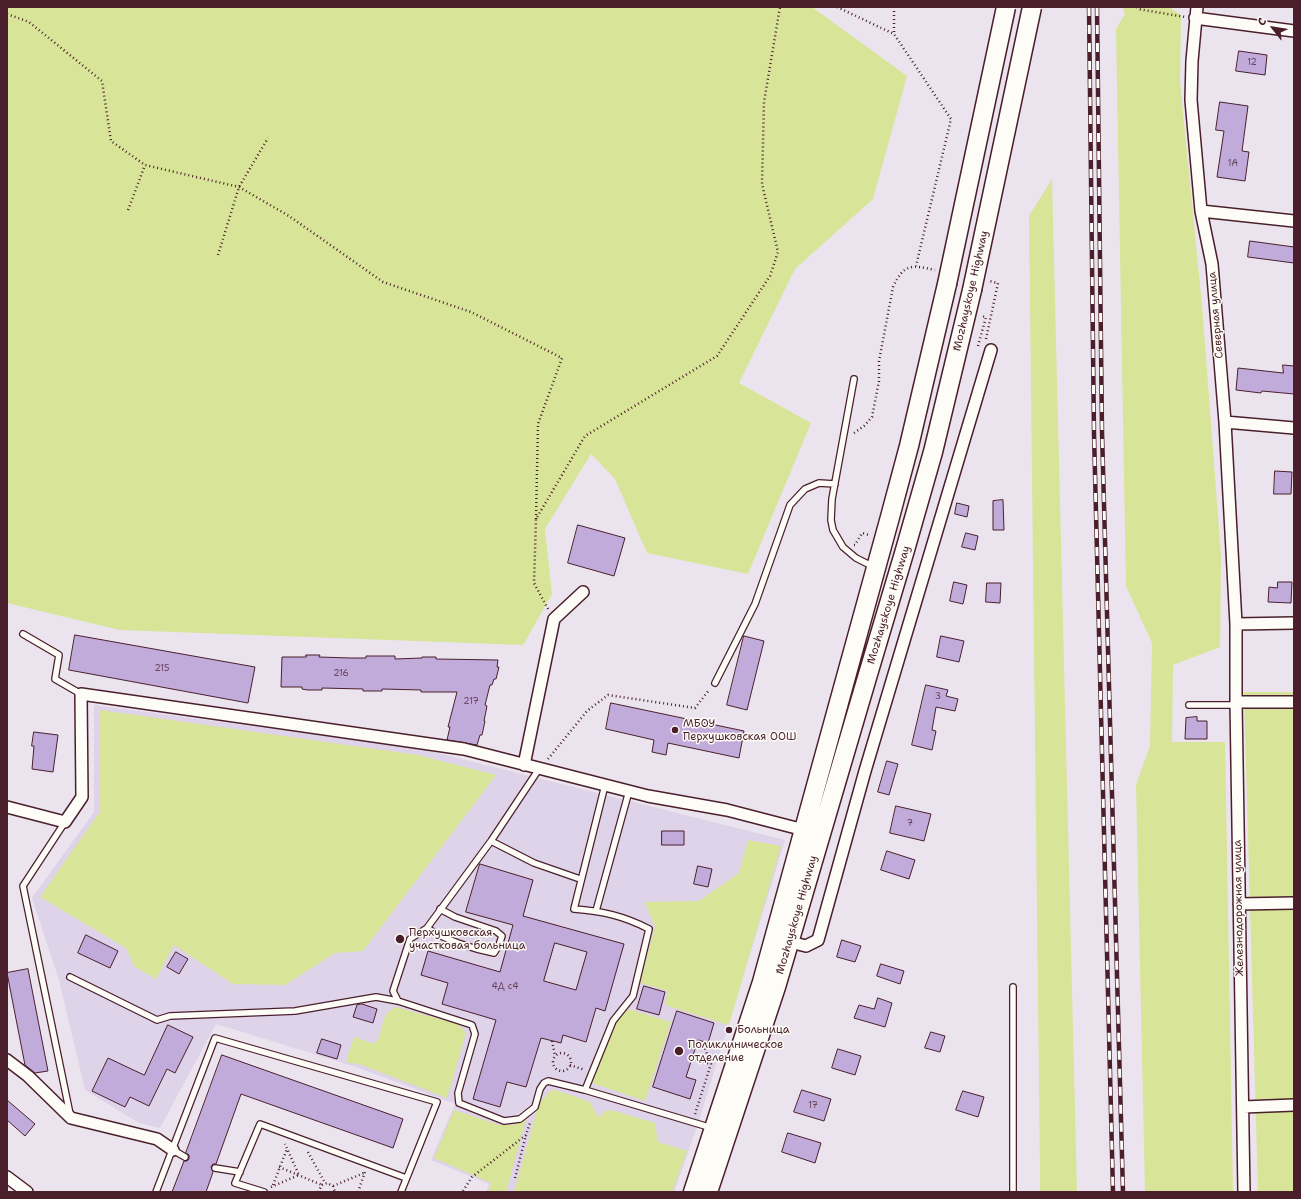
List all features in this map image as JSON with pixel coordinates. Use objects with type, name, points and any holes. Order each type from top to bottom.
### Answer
[{"type":"main road","name":"Mozhayskoye Highway","points":[[693,1192],[762,982],[909,446],[943,278],[1006,7]]},
{"type":"main road","name":"Mozhayskoye Highway","points":[[708,1192],[790,942],[924,484],[953,371],[978,285],[1032,7]]},
{"type":"street","name":"Северная улица","points":[[1197,7],[1192,61],[1191,100],[1201,211],[1212,264],[1225,422],[1236,624]]},
{"type":"street","points":[[1196,18],[1294,31]]},
{"type":"street","points":[[1201,211],[1294,221]]},
{"type":"street","points":[[790,942],[806,946],[818,940],[865,771],[988,347]]},
{"type":"street","points":[[1225,422],[1294,428]]},
{"type":"street","points":[[524,765],[554,619],[583,592]]},
{"type":"street","points":[[1236,624],[1294,623]]},
{"type":"street","name":"Железнодорожная улица","points":[[1236,624],[1244,1192]]},
{"type":"street","points":[[7,806],[65,822],[82,797],[81,694],[464,749],[629,791],[727,810],[804,830]]},
{"type":"street","points":[[1236,704],[1294,702]]},
{"type":"street","points":[[1239,904],[1294,903]]},
{"type":"street","points":[[7,1060],[28,1076],[71,1118],[157,1139],[173,1150]]},
{"type":"street","points":[[1242,1107],[1294,1105]]},
{"type":"street","points":[[7,1177],[26,1192]]},
{"type":"lane","points":[[854,378],[830,511],[833,530],[842,547],[849,553],[876,568]]},
{"type":"lane","points":[[715,683],[755,604],[790,505],[805,489],[819,483],[835,484]]},
{"type":"lane","points":[[23,634],[59,655],[55,678],[81,694]]},
{"type":"lane","points":[[1189,705],[1236,704]]},
{"type":"lane","points":[[398,1001],[393,991],[410,939],[427,928],[491,842],[539,769]]},
{"type":"lane","points":[[585,1090],[613,1021],[632,996],[649,929],[630,920],[596,911],[574,909],[580,879],[595,830],[605,785]]},
{"type":"lane","points":[[596,911],[629,791]]},
{"type":"lane","points":[[65,822],[23,886],[71,1118]]},
{"type":"lane","points":[[491,842],[534,863],[580,879]]},
{"type":"lane","points":[[427,928],[436,934],[494,953],[502,936],[496,931],[455,917],[440,909]]},
{"type":"lane","points":[[70,977],[157,1020],[170,1016],[296,1011],[376,997],[398,1001],[472,1025],[475,1034],[458,1093],[459,1103],[504,1121],[520,1119],[535,1107],[540,1089],[544,1083],[548,1081],[585,1090],[714,1129]]},
{"type":"lane","points":[[1013,987],[1013,1192]]},
{"type":"lane","points":[[156,1192],[216,1038],[437,1102],[401,1192]]},
{"type":"lane","points":[[262,1191],[235,1183],[260,1124],[406,1178]]},
{"type":"lane","points":[[173,1150],[185,1157]]},
{"type":"lane","points":[[214,1168],[240,1172]]},
{"type":"path","points":[[536,519],[585,436],[717,356],[770,276],[778,252],[762,184],[764,102],[780,7]]},
{"type":"path","points":[[837,7],[894,34],[951,119],[916,266]]},
{"type":"path","points":[[894,7],[894,34]]},
{"type":"path","points":[[1137,7],[1196,18]]},
{"type":"path","points":[[7,14],[29,22],[102,81],[111,141],[145,165],[239,187],[289,216],[383,282],[470,312],[562,358],[538,424],[534,583],[554,619]]},
{"type":"path","points":[[218,255],[239,187],[268,138]]},
{"type":"path","points":[[128,210],[145,165]]},
{"type":"path","points":[[853,433],[864,426],[872,417],[878,381],[879,361],[893,287],[898,276],[907,269],[916,266],[943,278]]},
{"type":"path","points":[[978,285],[998,283],[988,347]]},
{"type":"path","points":[[977,314],[986,317],[978,346]]},
{"type":"path","points":[[851,544],[855,545],[862,533],[870,535]]},
{"type":"path","points":[[539,769],[587,711],[608,695],[695,708],[715,683]]},
{"type":"path","points":[[552,1041],[555,1056]]},
{"type":"path","points":[[692,1122],[711,1064],[702,1042]]},
{"type":"path","points":[[561,1053],[566,1054],[570,1059],[570,1065],[564,1071],[558,1070],[552,1061],[555,1056],[561,1053]]},
{"type":"path","points":[[692,1058],[711,1064]]},
{"type":"path","points":[[570,1065],[592,1073]]},
{"type":"path","points":[[514,1178],[535,1107]]},
{"type":"path","points":[[278,1131],[299,1175]]},
{"type":"path","points":[[463,1191],[472,1177],[526,1135]]},
{"type":"path","points":[[301,1139],[323,1184]]},
{"type":"path","points":[[272,1186],[287,1148]]},
{"type":"path","points":[[358,1192],[368,1164]]},
{"type":"path","points":[[280,1167],[323,1184],[333,1186],[365,1172]]},
{"type":"path","points":[[262,1191],[299,1175]]},
{"type":"path","points":[[318,1192],[319,1187],[323,1184]]},
{"type":"path","points":[[333,1186],[335,1192]]},
{"type":"shaded area","name":"Перхушковская участковая больница","points":[[94,705],[422,749],[785,840],[698,1124],[674,1192],[486,1192],[489,1184],[431,1160],[455,1104],[356,1067],[216,1024],[160,1128],[139,1123],[85,1090],[59,980],[32,898],[94,812]]},
{"type":"green space","points":[[7,7],[812,7],[907,76],[873,199],[795,269],[739,383],[811,423],[748,574],[647,553],[615,479],[591,454],[545,529],[552,594],[523,645],[120,630],[7,603]]},
{"type":"green space","points":[[1123,7],[1169,7],[1181,15],[1180,82],[1202,305],[1221,556],[1220,647],[1173,665],[1172,742],[1225,742],[1233,1192],[1145,1192],[1136,785],[1150,746],[1152,643],[1126,586],[1116,29],[1125,14]]},
{"type":"green space","points":[[1052,179],[1077,1192],[1040,1192],[1029,216]]},
{"type":"green space","points":[[1244,692],[1294,692],[1294,1192],[1258,1192]]},
{"type":"green space","points":[[100,710],[418,755],[496,775],[363,951],[335,953],[285,985],[233,984],[174,945],[156,979],[135,967],[126,948],[40,897],[99,813]]},
{"type":"green space","points":[[748,840],[781,846],[729,1025],[665,1005],[668,991],[640,983],[655,927],[645,902],[699,901],[739,873]]},
{"type":"green space","points":[[396,1007],[457,1024],[466,1033],[447,1098],[362,1065],[346,1062],[354,1037],[371,1043],[376,1043],[387,1014]]},
{"type":"green space","points":[[628,1009],[671,1022],[645,1101],[592,1083],[615,1023]]},
{"type":"green space","points":[[551,1090],[559,1091],[590,1102],[596,1114],[600,1118],[603,1112],[611,1110],[655,1123],[658,1142],[687,1151],[672,1192],[514,1192],[539,1103]]},
{"type":"green space","points":[[454,1110],[499,1125],[513,1125],[526,1119],[506,1192],[488,1192],[491,1183],[434,1158]]},
{"type":"building","points":[[1239,51],[1267,55],[1265,75],[1236,71]]},
{"type":"building","points":[[1220,102],[1248,106],[1242,151],[1249,152],[1245,181],[1217,177],[1224,131],[1216,130]]},
{"type":"building","points":[[1250,241],[1294,247],[1294,263],[1248,257]]},
{"type":"building","points":[[1283,365],[1294,366],[1294,394],[1262,391],[1261,393],[1236,390],[1238,368],[1283,373]]},
{"type":"building","points":[[1275,471],[1292,472],[1291,494],[1274,494]]},
{"type":"building","points":[[1003,500],[1004,530],[993,530],[993,501]]},
{"type":"building","points":[[957,503],[969,506],[967,517],[955,514]]},
{"type":"building","points":[[578,525],[625,538],[614,576],[568,563]]},
{"type":"building","points":[[966,533],[978,536],[975,550],[962,547]]},
{"type":"building","points":[[954,582],[967,585],[963,604],[950,601]]},
{"type":"building","points":[[1278,582],[1292,582],[1291,603],[1268,602],[1269,587],[1277,588]]},
{"type":"building","points":[[987,583],[1001,583],[1000,603],[986,602]]},
{"type":"building","points":[[75,635],[255,667],[248,703],[69,670]]},
{"type":"building","points":[[744,636],[764,641],[747,710],[727,705]]},
{"type":"building","points":[[941,636],[964,641],[959,662],[937,657]]},
{"type":"building","points":[[306,655],[351,658],[366,658],[366,656],[395,656],[395,659],[436,657],[436,659],[498,660],[497,667],[499,667],[496,679],[494,679],[492,685],[490,685],[485,705],[487,706],[482,735],[480,735],[477,745],[447,740],[450,727],[448,727],[457,692],[421,692],[421,690],[382,689],[382,691],[363,691],[363,689],[322,688],[322,690],[308,690],[302,689],[302,687],[281,687],[282,657],[306,657]]},
{"type":"building","points":[[926,685],[948,690],[946,696],[958,699],[955,711],[936,707],[932,730],[936,731],[932,750],[912,745]]},
{"type":"building","name":"МБОУ Перхушковская ООШ","points":[[611,703],[744,731],[739,758],[668,743],[666,755],[652,752],[654,740],[606,729]]},
{"type":"building","points":[[1197,717],[1197,721],[1207,721],[1207,739],[1185,739],[1186,718]]},
{"type":"building","points":[[34,732],[58,735],[53,772],[32,769],[34,746],[32,746]]},
{"type":"building","points":[[887,761],[898,764],[889,795],[878,792]]},
{"type":"building","points":[[896,806],[931,814],[924,841],[890,833]]},
{"type":"building","points":[[662,831],[684,831],[684,845],[662,845]]},
{"type":"building","points":[[887,851],[915,860],[909,879],[881,870]]},
{"type":"building","points":[[480,864],[533,880],[523,916],[624,944],[605,1011],[596,1008],[586,1042],[563,1035],[561,1043],[541,1038],[526,1087],[507,1082],[500,1107],[473,1099],[496,1020],[442,1004],[448,983],[421,975],[428,951],[500,972],[513,925],[466,912]],"holes":[[[555,943],[587,952],[576,990],[544,981]]]},
{"type":"building","points":[[698,866],[712,869],[708,887],[694,884]]},
{"type":"building","points":[[86,935],[118,951],[110,968],[78,953]]},
{"type":"building","points":[[842,940],[861,946],[855,962],[837,957]]},
{"type":"building","points":[[176,952],[188,959],[179,974],[167,967]]},
{"type":"building","points":[[881,964],[904,971],[900,984],[877,976]]},
{"type":"building","points":[[28,969],[48,1071],[35,1073],[25,1065],[7,973]]},
{"type":"building","points":[[644,986],[665,992],[659,1015],[637,1009]]},
{"type":"building","points":[[878,998],[892,1003],[885,1027],[854,1018],[859,1005],[874,1009]]},
{"type":"building","points":[[362,1004],[377,1009],[373,1023],[353,1017],[357,1005]]},
{"type":"building","name":"Поликлиническое отделение","points":[[677,1011],[714,1023],[708,1043],[698,1040],[686,1077],[696,1080],[690,1099],[653,1087]]},
{"type":"building","points":[[168,1025],[193,1037],[175,1073],[167,1069],[149,1106],[130,1097],[125,1107],[92,1091],[108,1058],[144,1075]]},
{"type":"building","points":[[931,1032],[945,1036],[940,1052],[925,1048]]},
{"type":"building","points":[[322,1039],[341,1045],[337,1059],[317,1053]]},
{"type":"building","points":[[838,1049],[861,1056],[855,1075],[832,1068]]},
{"type":"building","points":[[222,1055],[403,1119],[393,1148],[241,1094],[216,1164],[213,1164],[211,1167],[213,1172],[206,1192],[172,1192],[184,1161],[189,1159],[189,1155],[186,1153]]},
{"type":"building","points":[[802,1090],[831,1099],[824,1121],[794,1112]]},
{"type":"building","points":[[963,1091],[984,1097],[978,1117],[956,1110]]},
{"type":"building","points":[[7,1100],[35,1124],[25,1136],[7,1120]]},
{"type":"building","points":[[788,1133],[821,1143],[815,1163],[782,1152]]},
{"type":"railway","points":[[1089,7],[1094,433],[1113,1192]]},
{"type":"railway","points":[[1097,7],[1102,432],[1123,1192]]},
{"type":"place","name":"МБОУ Перхушковская ООШ","points":[[675,730]]},
{"type":"place","name":"Перхушковская участковая больница","points":[[400,939]]},
{"type":"place","name":"Больница","points":[[729,1030]]},
{"type":"place","name":"Поликлиническое отделение","points":[[679,1051]]}]
